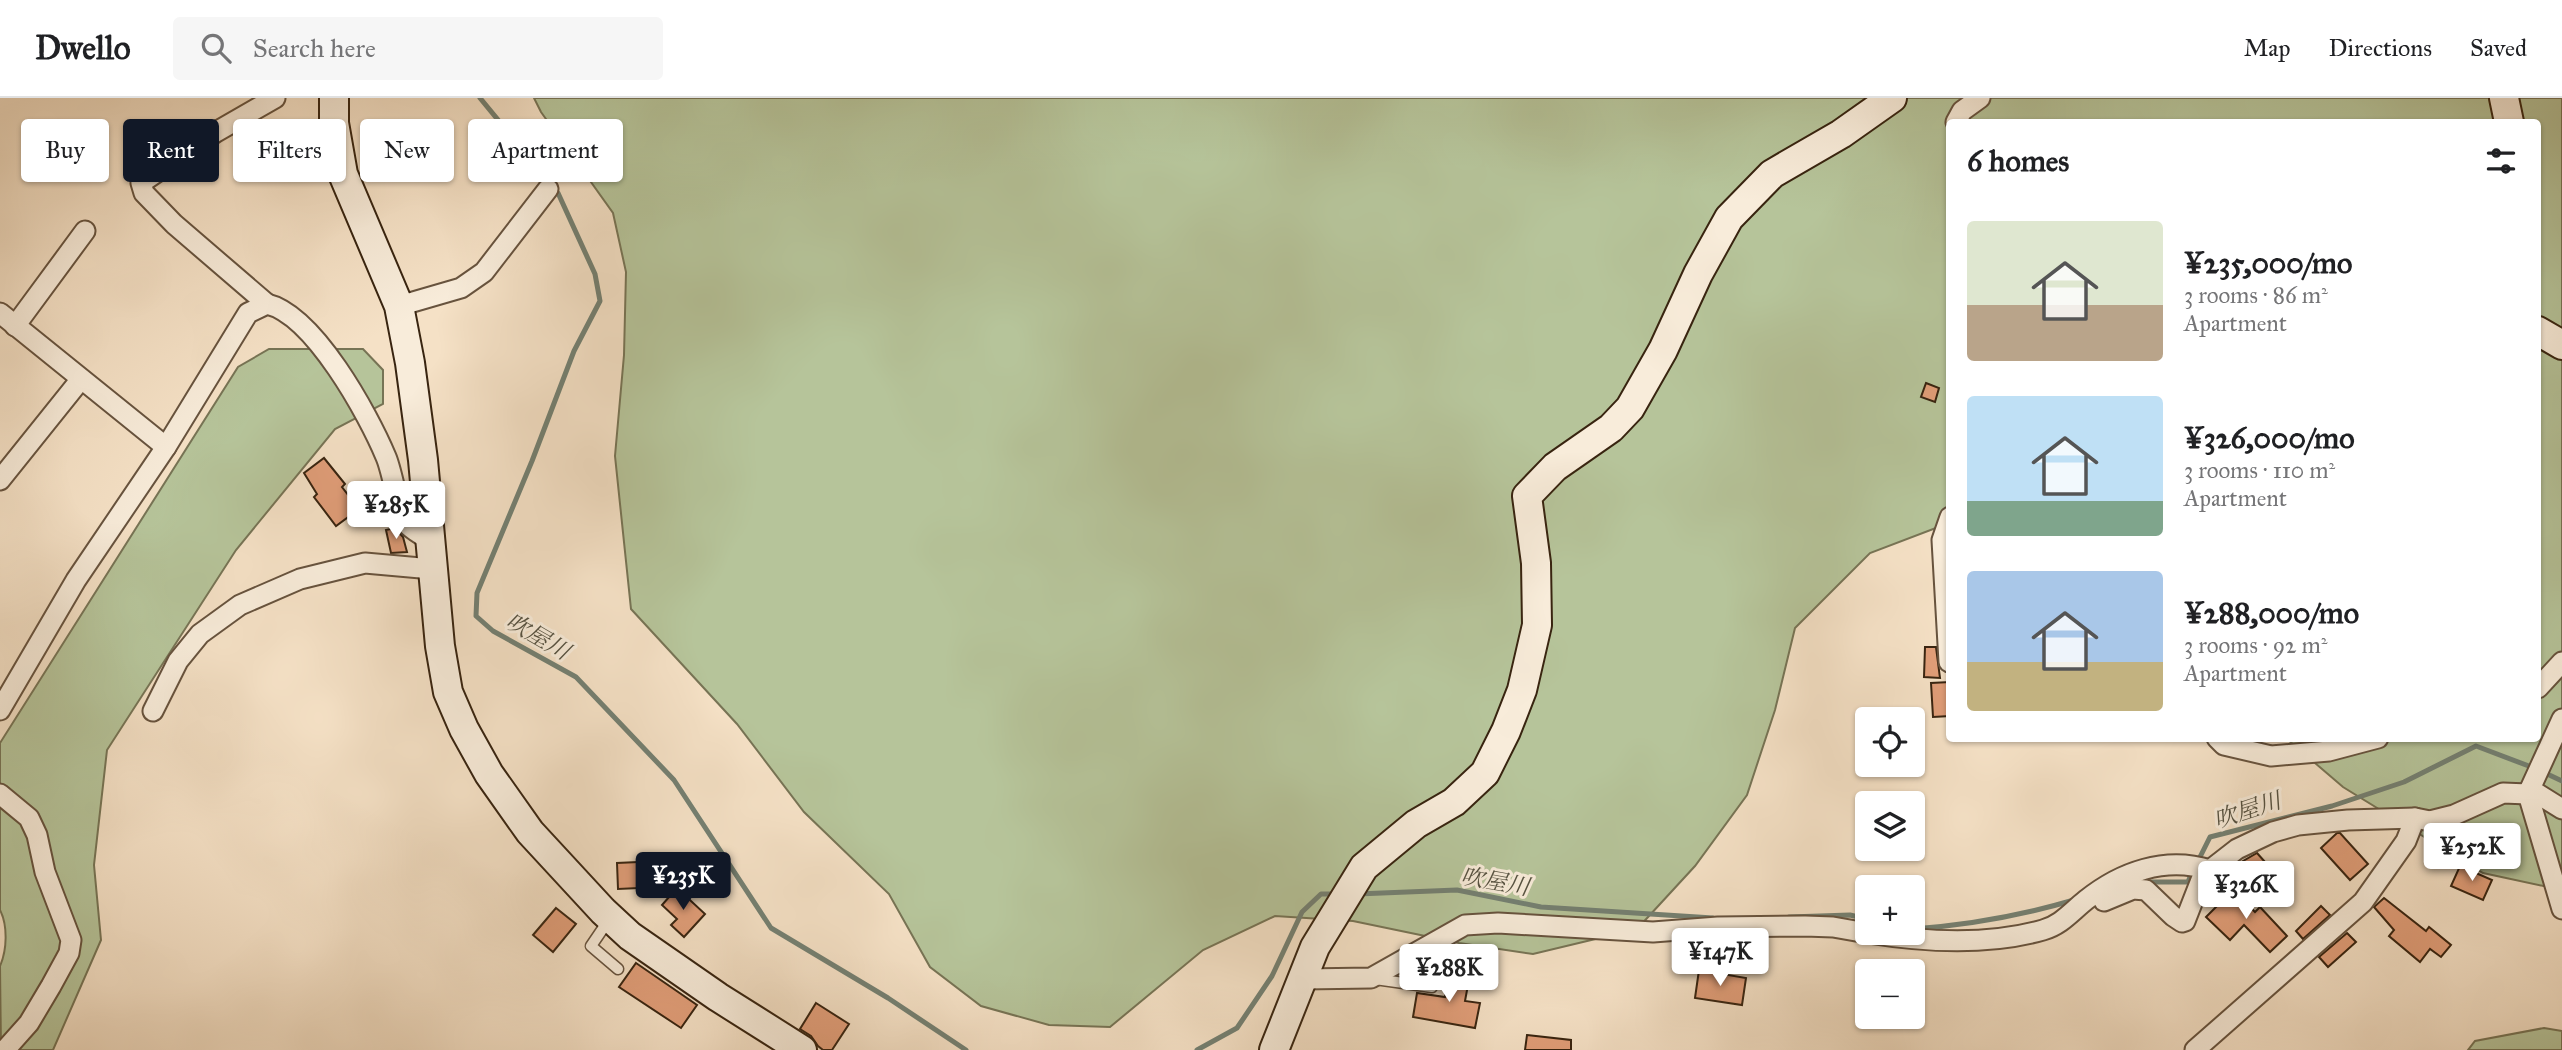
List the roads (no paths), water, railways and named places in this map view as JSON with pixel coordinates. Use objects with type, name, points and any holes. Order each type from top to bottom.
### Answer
[{"type":"street","points":[[275,98],[216,132],[141,183],[144,193],[174,224],[267,304],[276,306],[304,326],[357,399],[386,458],[406,523],[429,540]]},
{"type":"street","points":[[334,98],[334,123],[343,174],[399,306],[423,460],[440,646],[448,692],[464,729],[489,774],[530,832],[611,918],[631,936],[718,997],[802,1050]]},
{"type":"street","points":[[1275,1050],[1315,947],[1364,867],[1416,824],[1462,795],[1485,772],[1506,731],[1522,690],[1537,625],[1536,563],[1527,496],[1555,467],[1611,428],[1630,408],[1729,218],[1772,174],[1841,134],[1892,98]]},
{"type":"street","points":[[1958,119],[1962,111],[1980,98]]},
{"type":"street","points":[[2504,98],[2508,119]]},
{"type":"street","points":[[399,306],[461,288],[484,272],[548,190]]},
{"type":"street","points":[[85,232],[8,320],[166,447]]},
{"type":"street","points":[[0,710],[76,580],[166,447],[248,313],[267,304]]},
{"type":"street","points":[[2541,333],[2562,345]]},
{"type":"street","points":[[0,480],[81,379]]},
{"type":"street","points":[[1946,528],[1942,540],[1946,610]]},
{"type":"street","points":[[152,711],[178,661],[200,634],[240,605],[300,579],[365,563],[432,569]]},
{"type":"street","points":[[2541,685],[2562,662]]},
{"type":"street","points":[[2562,719],[2529,791],[2556,866],[2562,909]]},
{"type":"street","points":[[2221,742],[2271,756],[2329,751],[2363,742]]},
{"type":"street","points":[[2104,901],[2133,889],[2146,890],[2173,916],[2185,921],[2201,880],[2210,870],[2255,839],[2298,825],[2348,820],[2415,818],[2430,821],[2454,815],[2503,793],[2529,791],[2562,809]]},
{"type":"street","points":[[0,794],[29,818],[37,835],[45,872],[71,940],[69,953],[29,1023],[5,1050]]},
{"type":"street","points":[[2195,1050],[2363,902],[2406,841],[2415,818]]},
{"type":"street","points":[[1925,940],[1990,940],[2043,930],[2060,923],[2103,887],[2133,871],[2173,865],[2210,870]]},
{"type":"street","points":[[1304,979],[1371,978],[1465,925],[1498,923],[1653,932],[1718,927],[1814,926],[1855,931]]},
{"type":"lane","points":[[611,918],[591,946],[618,969]]},
{"type":"lane","points":[[1371,978],[1432,986]]},
{"type":"waterway","name":"吹屋川","points":[[480,98],[558,193],[595,274],[600,301],[574,351],[477,593],[476,616],[493,631],[576,677],[674,780],[771,928],[888,998],[966,1050]]},
{"type":"waterway","name":"吹屋川","points":[[2198,861],[2210,837],[2332,806],[2404,782],[2476,746],[2534,768]]},
{"type":"waterway","points":[[2543,772],[2562,781]]},
{"type":"waterway","name":"吹屋川","points":[[2144,882],[2188,882],[2193,870]]},
{"type":"waterway","name":"吹屋川","points":[[1357,894],[1457,890],[1541,907],[1713,918]]},
{"type":"waterway","name":"吹屋川","points":[[1197,1050],[1237,1028],[1272,976],[1302,912],[1321,894],[1337,894]]},
{"type":"waterway","name":"吹屋川","points":[[1925,928],[1994,919],[2074,900]]},
{"type":"waterway","name":"吹屋川","points":[[1789,917],[1855,916]]}]
